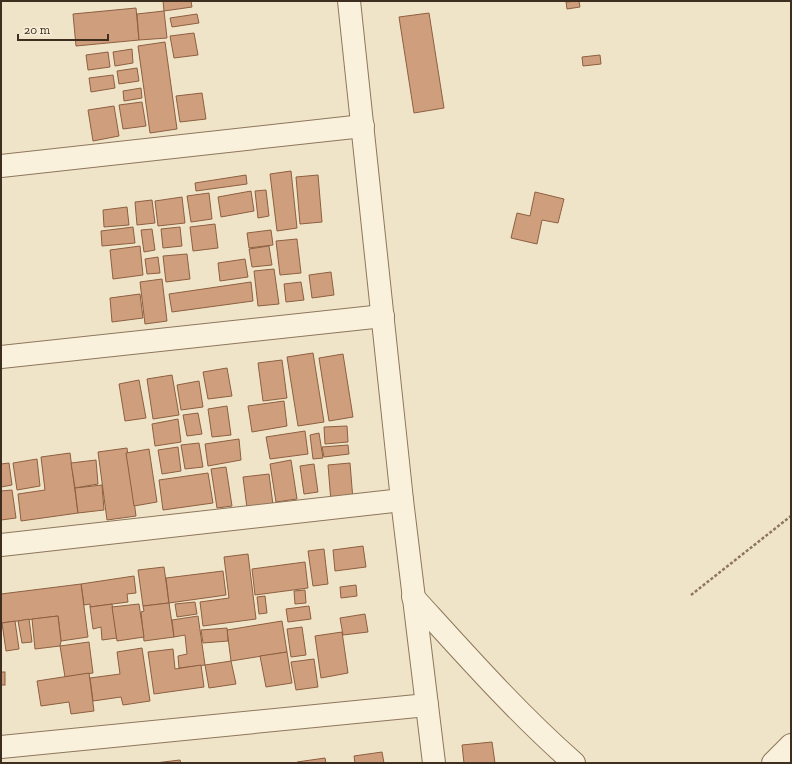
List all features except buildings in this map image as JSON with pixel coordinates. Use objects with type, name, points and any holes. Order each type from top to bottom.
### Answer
[{"type":"street","points":[[349,1],[402,500],[434,763]]},
{"type":"street","points":[[1,166],[363,126]]},
{"type":"street","points":[[1,357],[383,316]]},
{"type":"street","points":[[1,546],[402,500]]},
{"type":"street","points":[[414,596],[480,672],[574,763]]},
{"type":"street","points":[[1,748],[427,705]]},
{"type":"street","points":[[773,763],[791,745]]},
{"type":"path","points":[[691,595],[791,516]]}]
